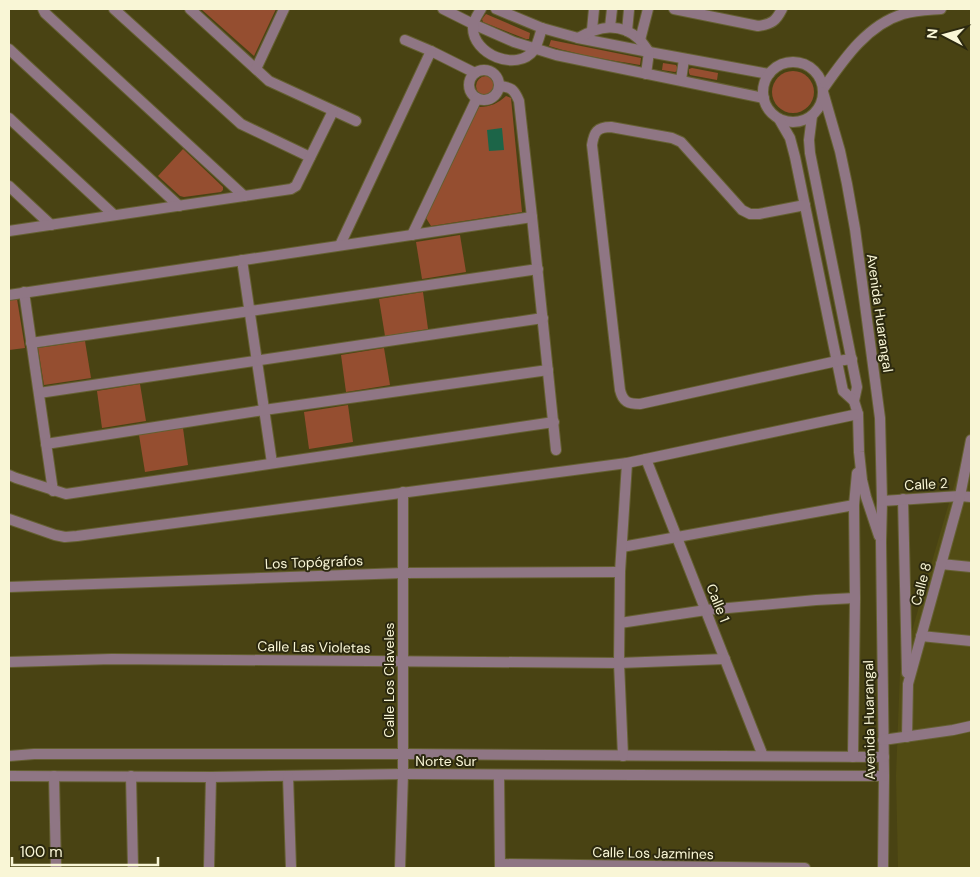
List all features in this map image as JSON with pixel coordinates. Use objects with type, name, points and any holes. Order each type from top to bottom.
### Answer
[{"type":"street","points":[[43,9],[45,13],[244,196]]},
{"type":"street","points":[[114,9],[241,124],[310,157]]},
{"type":"street","points":[[190,9],[269,81],[356,121]]},
{"type":"street","points":[[256,69],[284,9]]},
{"type":"street","points":[[443,9],[473,24],[535,49],[579,60],[764,98]]},
{"type":"street","points":[[480,9],[473,24],[474,37],[488,53],[505,60],[516,60],[526,57],[535,49],[542,28]]},
{"type":"street","points":[[496,9],[542,28],[578,38],[770,74]]},
{"type":"street","points":[[592,30],[594,9]]},
{"type":"street","points":[[610,27],[613,9],[620,12],[630,10],[627,31]]},
{"type":"street","points":[[640,40],[648,9]]},
{"type":"street","points":[[674,9],[705,12],[758,26],[767,24],[777,18],[782,9]]},
{"type":"street","points":[[823,90],[836,70],[858,43],[887,19],[920,10],[941,9]]},
{"type":"street","points":[[578,38],[592,30],[610,27],[627,31],[640,40],[649,52],[646,74]]},
{"type":"street","points":[[405,40],[479,72],[491,71],[498,82],[514,91],[519,101],[556,450]]},
{"type":"street","points":[[9,49],[178,206]]},
{"type":"street","points":[[340,245],[431,51]]},
{"type":"street","points":[[488,53],[479,72],[471,79],[472,93],[477,98],[491,98],[498,91],[498,82],[505,60]]},
{"type":"street","points":[[680,80],[684,59]]},
{"type":"street","points":[[789,62],[812,68],[821,81],[823,90],[822,101],[812,116],[805,120],[788,122],[772,114],[764,98],[763,90],[765,81],[775,68],[789,62]]},
{"type":"street","name":"Avenida Huarangal","points":[[823,90],[840,151],[855,230],[880,418],[884,740],[883,868]]},
{"type":"street","points":[[412,235],[477,98]]},
{"type":"street","points":[[9,231],[292,189],[296,186],[333,111]]},
{"type":"street","name":"Avenida Huarangal","points":[[812,116],[809,140],[810,153],[857,386],[854,401],[858,414],[862,480],[881,542]]},
{"type":"street","points":[[9,118],[114,215]]},
{"type":"street","name":"Avenida Huarangal","points":[[779,119],[790,138],[843,391],[854,401]]},
{"type":"street","points":[[805,205],[750,214],[742,210],[682,142],[672,138],[611,127],[604,127],[598,130],[592,145],[622,397],[626,402],[640,404],[852,359]]},
{"type":"street","points":[[9,186],[51,225]]},
{"type":"street","points":[[9,295],[532,217]]},
{"type":"street","points":[[242,260],[272,463]]},
{"type":"street","points":[[31,343],[538,269]]},
{"type":"street","points":[[24,292],[53,490]]},
{"type":"street","points":[[39,393],[543,318]]},
{"type":"street","points":[[46,444],[264,410],[548,370]]},
{"type":"street","points":[[9,519],[55,535],[64,537],[77,536],[646,460],[858,414]]},
{"type":"street","points":[[9,475],[66,494],[554,422]]},
{"type":"street","name":"Calle 8","points":[[907,737],[908,684],[960,496],[971,440]]},
{"type":"street","points":[[853,757],[854,504],[859,452]]},
{"type":"street","name":"Calle 1","points":[[646,460],[764,756]]},
{"type":"street","points":[[623,756],[619,663],[620,572],[626,463]]},
{"type":"street","name":"Calle Los Claveles","points":[[400,868],[403,774],[403,492]]},
{"type":"street","name":"Calle 2","points":[[882,501],[971,497]]},
{"type":"street","points":[[903,500],[908,684]]},
{"type":"street","points":[[622,547],[854,504]]},
{"type":"street","points":[[941,564],[971,567]]},
{"type":"street","name":"Los Topógrafos","points":[[9,587],[403,573],[620,572]]},
{"type":"street","points":[[620,623],[706,610],[855,598]]},
{"type":"street","points":[[921,636],[971,641]]},
{"type":"street","name":"Calle Las Violetas","points":[[9,662],[112,659],[619,663],[725,659]]},
{"type":"street","points":[[884,740],[971,726]]},
{"type":"street","name":"Norte Sur","points":[[9,756],[34,754],[403,754],[884,757]]},
{"type":"street","name":"Norte Sur","points":[[9,776],[211,777],[403,774],[884,776]]},
{"type":"street","points":[[499,775],[500,866]]},
{"type":"street","points":[[54,776],[56,868]]},
{"type":"street","points":[[131,776],[134,868]]},
{"type":"street","points":[[288,776],[291,868]]},
{"type":"street","points":[[209,868],[211,777]]},
{"type":"street","name":"Calle Los Jazmines","points":[[500,866],[806,868]]},
{"type":"shaded area","points":[[201,9],[276,9],[254,56]]},
{"type":"shaded area","points":[[486,14],[530,33],[529,39],[483,22],[482,19]]},
{"type":"shaded area","points":[[551,40],[641,58],[640,65],[594,57],[549,46]]},
{"type":"shaded area","points":[[663,63],[676,65],[677,71],[662,70]]},
{"type":"shaded area","points":[[689,69],[718,73],[717,80],[690,75]]},
{"type":"shaded area","points":[[793,71],[808,77],[814,92],[808,107],[793,113],[778,107],[772,92],[778,77]]},
{"type":"shaded area","points":[[486,76],[493,79],[496,86],[493,93],[486,96],[479,93],[476,86],[479,79]]},
{"type":"shaded area","points":[[506,96],[511,98],[522,212],[431,226],[426,218],[479,107],[494,104]]},
{"type":"shaded area","points":[[502,128],[504,150],[489,151],[487,130]]},
{"type":"shaded area","points":[[183,149],[223,187],[221,192],[180,196],[158,176]]},
{"type":"shaded area","points":[[460,235],[466,272],[422,279],[416,242]]},
{"type":"shaded area","points":[[423,292],[428,329],[385,336],[379,299]]},
{"type":"shaded area","points":[[17,299],[25,348],[9,350],[9,300]]},
{"type":"shaded area","points":[[85,341],[91,378],[44,385],[38,348]]},
{"type":"shaded area","points":[[384,348],[390,385],[346,392],[341,355]]},
{"type":"shaded area","points":[[140,384],[146,421],[102,428],[97,391]]},
{"type":"shaded area","points":[[348,405],[353,442],[309,449],[304,412]]},
{"type":"shaded area","points":[[971,427],[971,868],[898,868],[896,776],[900,672]]},
{"type":"shaded area","points":[[183,428],[188,465],[145,472],[139,435]]}]
